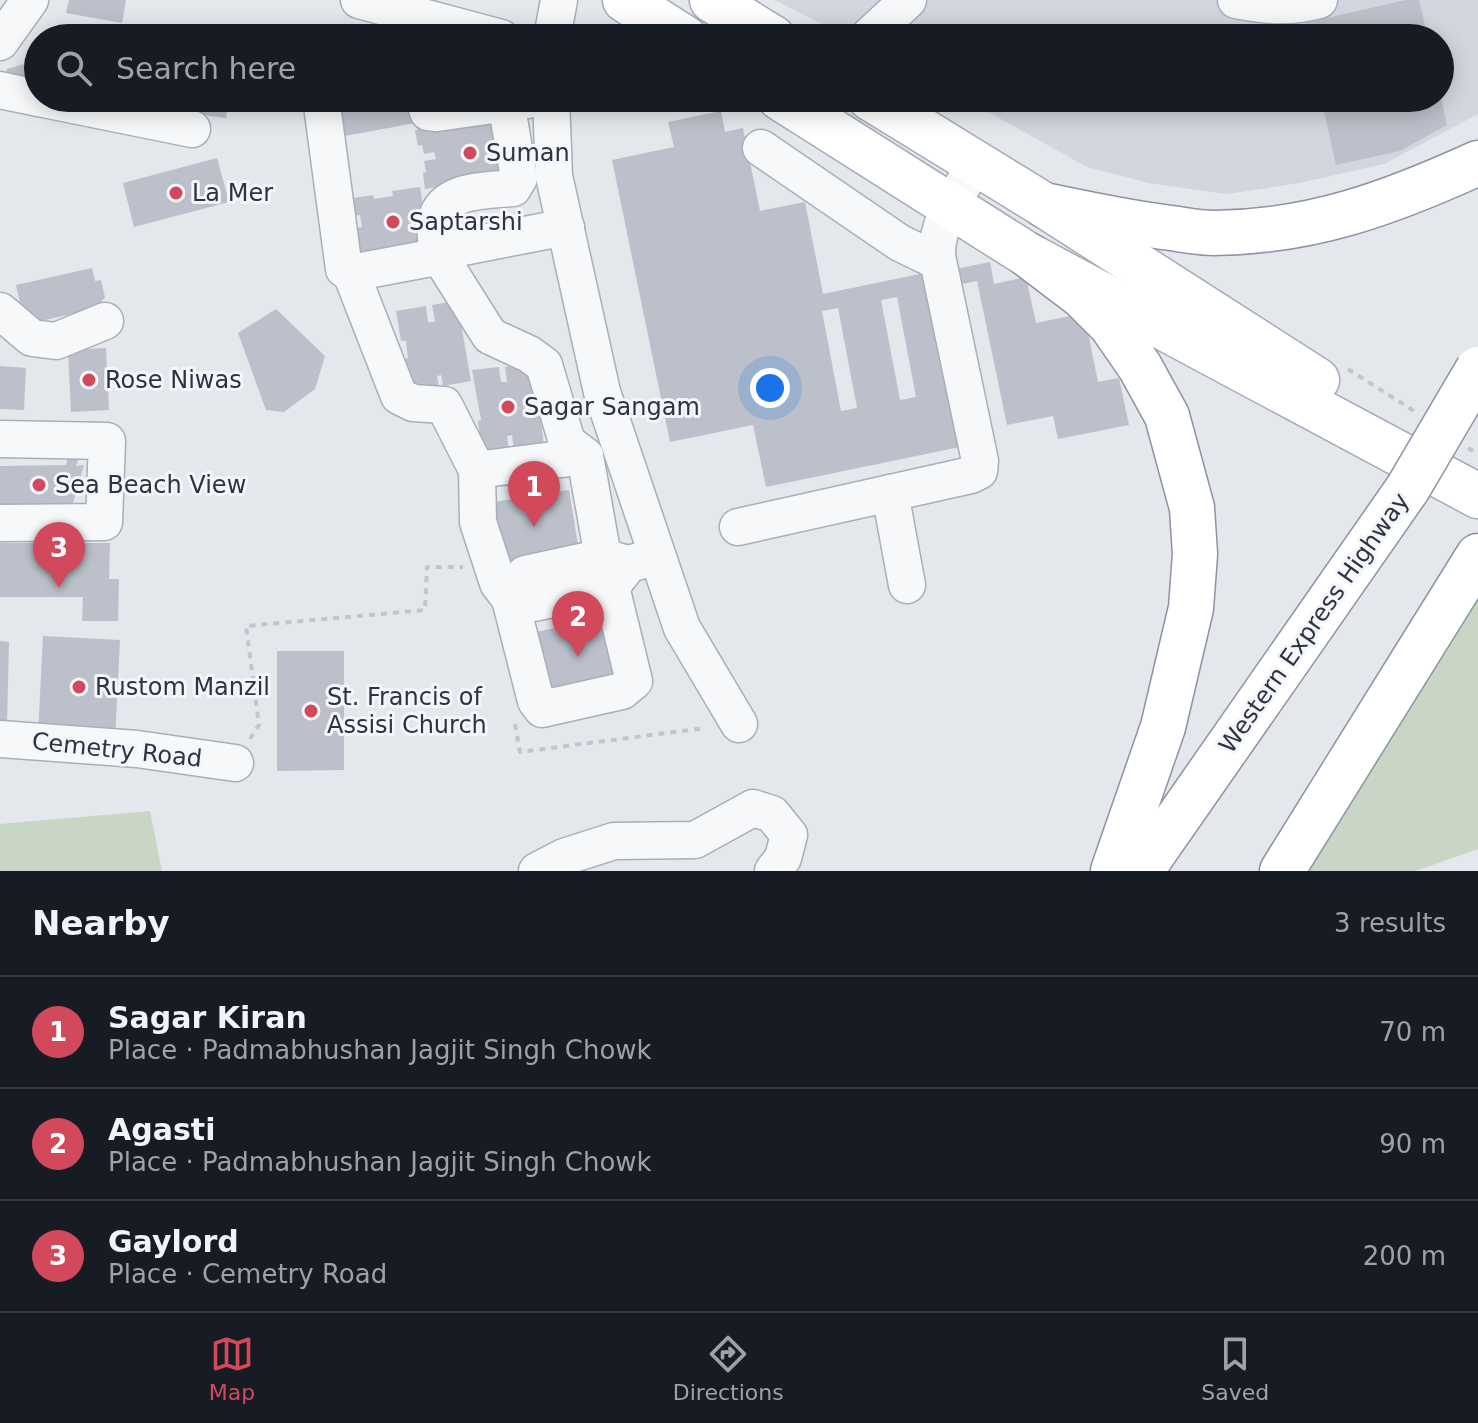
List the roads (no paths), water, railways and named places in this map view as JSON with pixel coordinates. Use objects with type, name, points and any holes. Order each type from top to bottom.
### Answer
[{"type":"main road","points":[[625,0],[663,24]]},
{"type":"main road","points":[[712,0],[751,24]]},
{"type":"main road","points":[[812,112],[950,207],[1028,255],[1478,496]]},
{"type":"main road","points":[[892,112],[1044,205],[1478,483]]},
{"type":"main road","points":[[1044,205],[1133,223],[1212,233],[1283,228],[1338,218],[1406,196],[1478,163]]},
{"type":"main road","points":[[1028,255],[1092,306],[1111,325],[1140,367],[1167,416],[1192,508],[1195,554],[1191,608],[1163,727],[1113,871]]},
{"type":"main road","name":"Western Express Highway","points":[[1141,871],[1408,488],[1478,369]]},
{"type":"main road","points":[[1282,871],[1475,562]]},
{"type":"street","points":[[0,42],[30,0]]},
{"type":"street","points":[[359,0],[449,24]]},
{"type":"street","points":[[555,24],[559,0]]},
{"type":"street","points":[[882,24],[908,0]]},
{"type":"street","points":[[1236,0],[1267,6],[1293,6],[1319,0]]},
{"type":"street","points":[[0,90],[24,95]]},
{"type":"street","points":[[108,112],[192,129]]},
{"type":"street","points":[[323,112],[344,269],[351,273],[399,396],[413,403],[444,405],[477,470],[478,522],[498,583],[510,599],[536,701],[542,709],[622,691],[634,681],[625,566],[602,392],[554,176],[549,112]]},
{"type":"street","points":[[508,112],[519,178],[513,188],[459,194],[443,205],[435,221],[437,252],[490,336],[529,354],[544,365],[567,442],[585,456],[625,566],[682,628],[739,724]]},
{"type":"street","points":[[761,148],[900,243],[927,257],[933,259],[937,256]]},
{"type":"street","points":[[738,527],[979,471],[980,461],[937,256],[938,239],[950,207],[976,164]]},
{"type":"street","points":[[351,273],[431,258],[437,252],[566,227]]},
{"type":"street","points":[[0,311],[32,338],[56,341],[105,321]]},
{"type":"street","points":[[0,439],[107,441],[104,522],[0,523]]},
{"type":"street","points":[[477,470],[585,456]]},
{"type":"street","points":[[890,493],[907,585]]},
{"type":"street","points":[[510,599],[534,603],[625,566]]},
{"type":"street","name":"Cemetry Road","points":[[0,739],[137,749],[235,763]]},
{"type":"street","points":[[537,871],[564,857],[614,841],[695,840],[753,808],[772,814],[789,835],[783,858],[773,871]]},
{"type":"place","name":"Suman","points":[[470,153]]},
{"type":"place","name":"La Mer","points":[[176,193]]},
{"type":"place","name":"Saptarshi","points":[[393,222]]},
{"type":"place","name":"Rose Niwas","points":[[89,380]]},
{"type":"place","name":"Sagar Sangam","points":[[508,407]]},
{"type":"place","name":"Sea Beach View","points":[[39,485]]},
{"type":"place","name":"Sagar Kiran","points":[[534,527]]},
{"type":"place","name":"Gaylord","points":[[59,588]]},
{"type":"place","name":"Agasti","points":[[578,657]]},
{"type":"place","name":"Rustom Manzil","points":[[79,687]]},
{"type":"place","name":"St. Francis of Assisi Church","points":[[311,711]]}]
